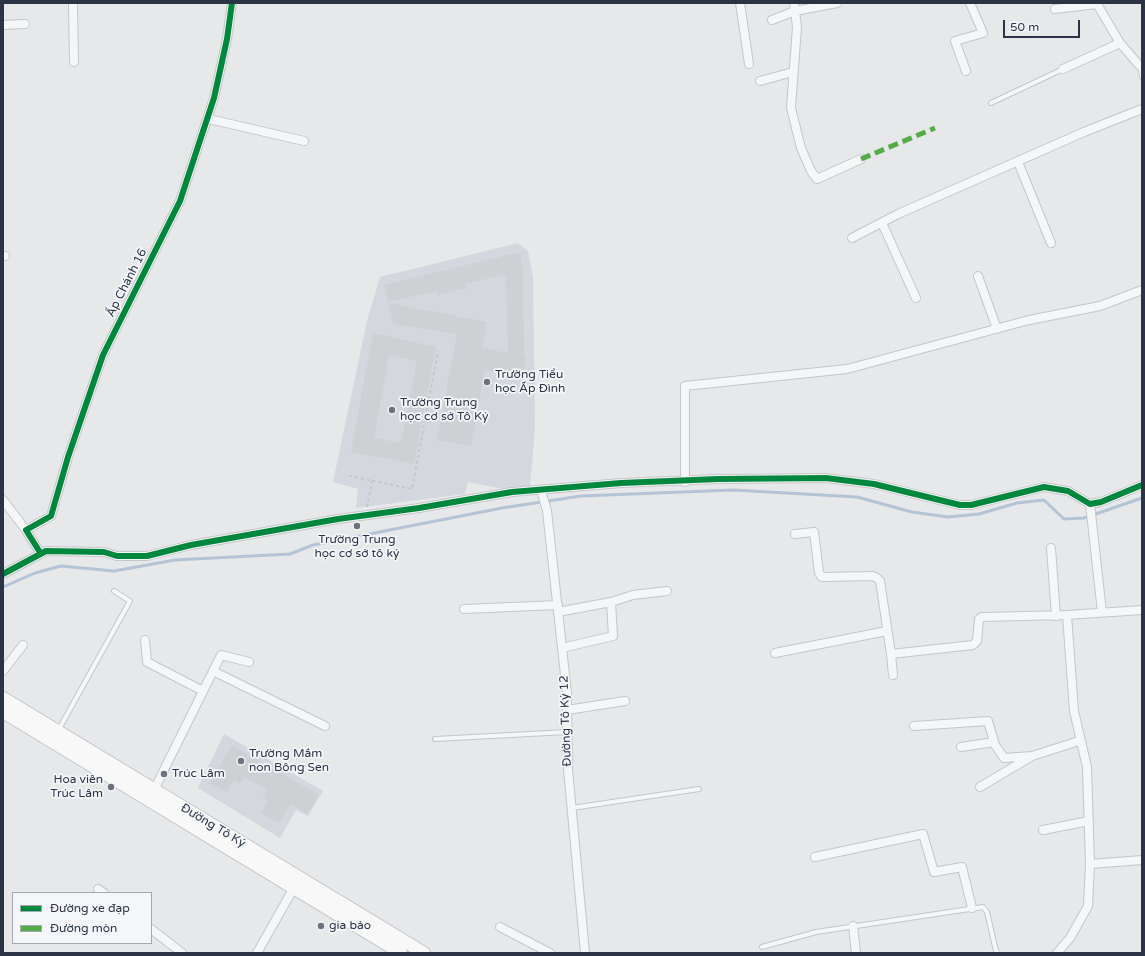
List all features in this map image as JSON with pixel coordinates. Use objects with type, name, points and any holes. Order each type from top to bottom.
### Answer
[{"type":"main road","name":"Đường Tô Ký","points":[[3,698],[154,790],[402,953]]},
{"type":"main road","name":"Đường Tô Ký","points":[[3,712],[296,883],[424,953]]},
{"type":"street","points":[[72,3],[74,62]]},
{"type":"street","name":"Ấp Chánh 16","points":[[26,530],[51,516],[68,457],[103,355],[180,201],[209,119],[227,39],[232,3]]},
{"type":"street","points":[[740,3],[749,64]]},
{"type":"street","points":[[772,20],[795,7],[837,3]]},
{"type":"street","points":[[966,71],[955,41],[982,34],[970,3]]},
{"type":"street","points":[[1055,9],[1097,4],[1120,43],[1140,64]]},
{"type":"street","points":[[795,7],[797,27],[791,108],[801,148],[810,171],[817,179],[862,160]]},
{"type":"street","points":[[3,25],[26,24]]},
{"type":"street","points":[[1063,69],[1120,43]]},
{"type":"street","points":[[760,81],[793,72]]},
{"type":"street","points":[[852,238],[1018,162],[1142,109]]},
{"type":"street","points":[[209,119],[304,141]]},
{"type":"street","points":[[1018,162],[1051,244]]},
{"type":"street","points":[[882,223],[916,298]]},
{"type":"street","points":[[978,276],[997,329]]},
{"type":"street","points":[[685,482],[685,386],[847,369],[997,329],[1100,306],[1142,290]]},
{"type":"street","points":[[3,574],[46,551],[104,552],[117,556],[147,556],[191,545],[512,492],[541,493],[621,483],[685,482],[718,479],[826,478],[874,484],[960,505],[971,505],[1044,487],[1068,491],[1091,507]]},
{"type":"street","points":[[1091,507],[1142,485]]},
{"type":"street","name":"Đường Tô Ký 12","points":[[541,493],[547,511],[562,648],[572,808],[585,953]]},
{"type":"street","points":[[3,500],[26,530],[41,554]]},
{"type":"street","points":[[1091,507],[1102,612]]},
{"type":"street","points":[[795,534],[814,532],[819,573],[822,576],[872,576],[880,581],[893,675]]},
{"type":"street","points":[[1051,548],[1056,616]]},
{"type":"street","points":[[464,609],[558,608],[611,602],[633,595],[668,591]]},
{"type":"street","points":[[562,648],[613,636],[611,602]]},
{"type":"street","points":[[891,654],[973,645],[977,641],[979,618],[982,617],[1067,616],[1142,610]]},
{"type":"street","points":[[1057,953],[1070,938],[1088,906],[1090,864],[1087,767],[1079,741],[1074,711],[1067,616]]},
{"type":"street","points":[[775,653],[887,631]]},
{"type":"street","points":[[145,640],[147,662],[203,691]]},
{"type":"street","points":[[3,670],[23,645]]},
{"type":"street","points":[[154,790],[221,654],[249,662]]},
{"type":"street","points":[[213,671],[325,726]]},
{"type":"street","points":[[567,710],[625,701]]},
{"type":"street","points":[[914,726],[988,721],[994,742],[1004,758],[1032,756]]},
{"type":"street","points":[[980,787],[1032,756],[1079,741]]},
{"type":"street","points":[[960,748],[994,742]]},
{"type":"street","points":[[1043,830],[1089,821]]},
{"type":"street","points":[[814,857],[923,834],[934,872],[962,867],[972,908]]},
{"type":"street","points":[[1090,864],[1142,860]]},
{"type":"street","points":[[257,953],[296,883]]},
{"type":"street","points":[[853,926],[856,953]]},
{"type":"street","points":[[500,927],[550,953]]},
{"type":"street","points":[[152,930],[172,950],[182,953]]},
{"type":"lane","points":[[1140,64],[1142,77]]},
{"type":"lane","points":[[991,103],[1063,69]]},
{"type":"lane","points":[[58,732],[130,601],[114,591]]},
{"type":"lane","points":[[435,739],[568,732]]},
{"type":"lane","points":[[572,808],[698,789]]},
{"type":"lane","points":[[762,947],[816,932],[983,907],[987,912],[996,951],[998,953]]},
{"type":"path","points":[[349,476],[412,489],[438,351]]},
{"type":"path","points":[[366,515],[372,480]]},
{"type":"shaded area","name":"Trường Tiểu học Ấp Đình","points":[[518,243],[528,251],[533,277],[535,428],[530,486],[504,489],[468,482],[465,494],[356,508],[358,489],[333,482],[367,321],[380,277]]},
{"type":"shaded area","name":"Trường Mầm non Bông Sen","points":[[224,734],[323,791],[308,816],[296,810],[280,838],[198,788]]},
{"type":"building","points":[[520,252],[523,270],[524,356],[526,356],[523,373],[515,372],[515,376],[485,370],[471,446],[437,440],[457,334],[393,324],[389,303],[487,322],[482,348],[508,353],[506,274],[465,284],[466,288],[438,295],[437,291],[388,302],[384,285]]},
{"type":"building","points":[[373,333],[436,347],[414,464],[351,452]],"holes":[[[389,355],[417,361],[401,443],[374,438]]]},
{"type":"building","points":[[232,745],[319,795],[307,814],[290,804],[279,823],[261,813],[268,801],[263,798],[268,790],[244,777],[240,784],[234,780],[227,792],[210,783]]},
{"type":"waterway","points":[[3,587],[35,573],[61,566],[114,571],[175,560],[290,554],[313,545],[502,508],[581,496],[733,490],[857,497],[912,512],[948,517],[979,514],[1017,503],[1044,500],[1064,519],[1084,518],[1142,498]]},
{"type":"marked path","points":[[861,159],[935,128]]},
{"type":"cycle path","points":[[41,554],[26,530],[51,516],[68,457],[103,355],[180,201],[214,98],[227,39],[232,3]]},
{"type":"cycle path","points":[[3,574],[46,551],[104,552],[117,556],[147,556],[191,545],[338,519],[419,508],[512,492],[621,483],[718,479],[826,478],[874,484],[960,505],[971,505],[1044,487],[1068,491],[1090,504],[1101,502],[1142,485]]},
{"type":"place","name":"Trường Tiểu học Ấp Đình","points":[[487,382]]},
{"type":"place","name":"Trường Trung học cơ sở Tô Ký","points":[[392,410]]},
{"type":"place","name":"Trường Trung học cơ sở tô ký","points":[[357,526]]},
{"type":"place","name":"Trường Mầm non Bông Sen","points":[[241,761]]},
{"type":"place","name":"Trúc Lâm","points":[[164,774]]},
{"type":"place","name":"Hoa viên Trúc Lâm","points":[[111,787]]},
{"type":"place","name":"gia bảo","points":[[321,926]]}]
